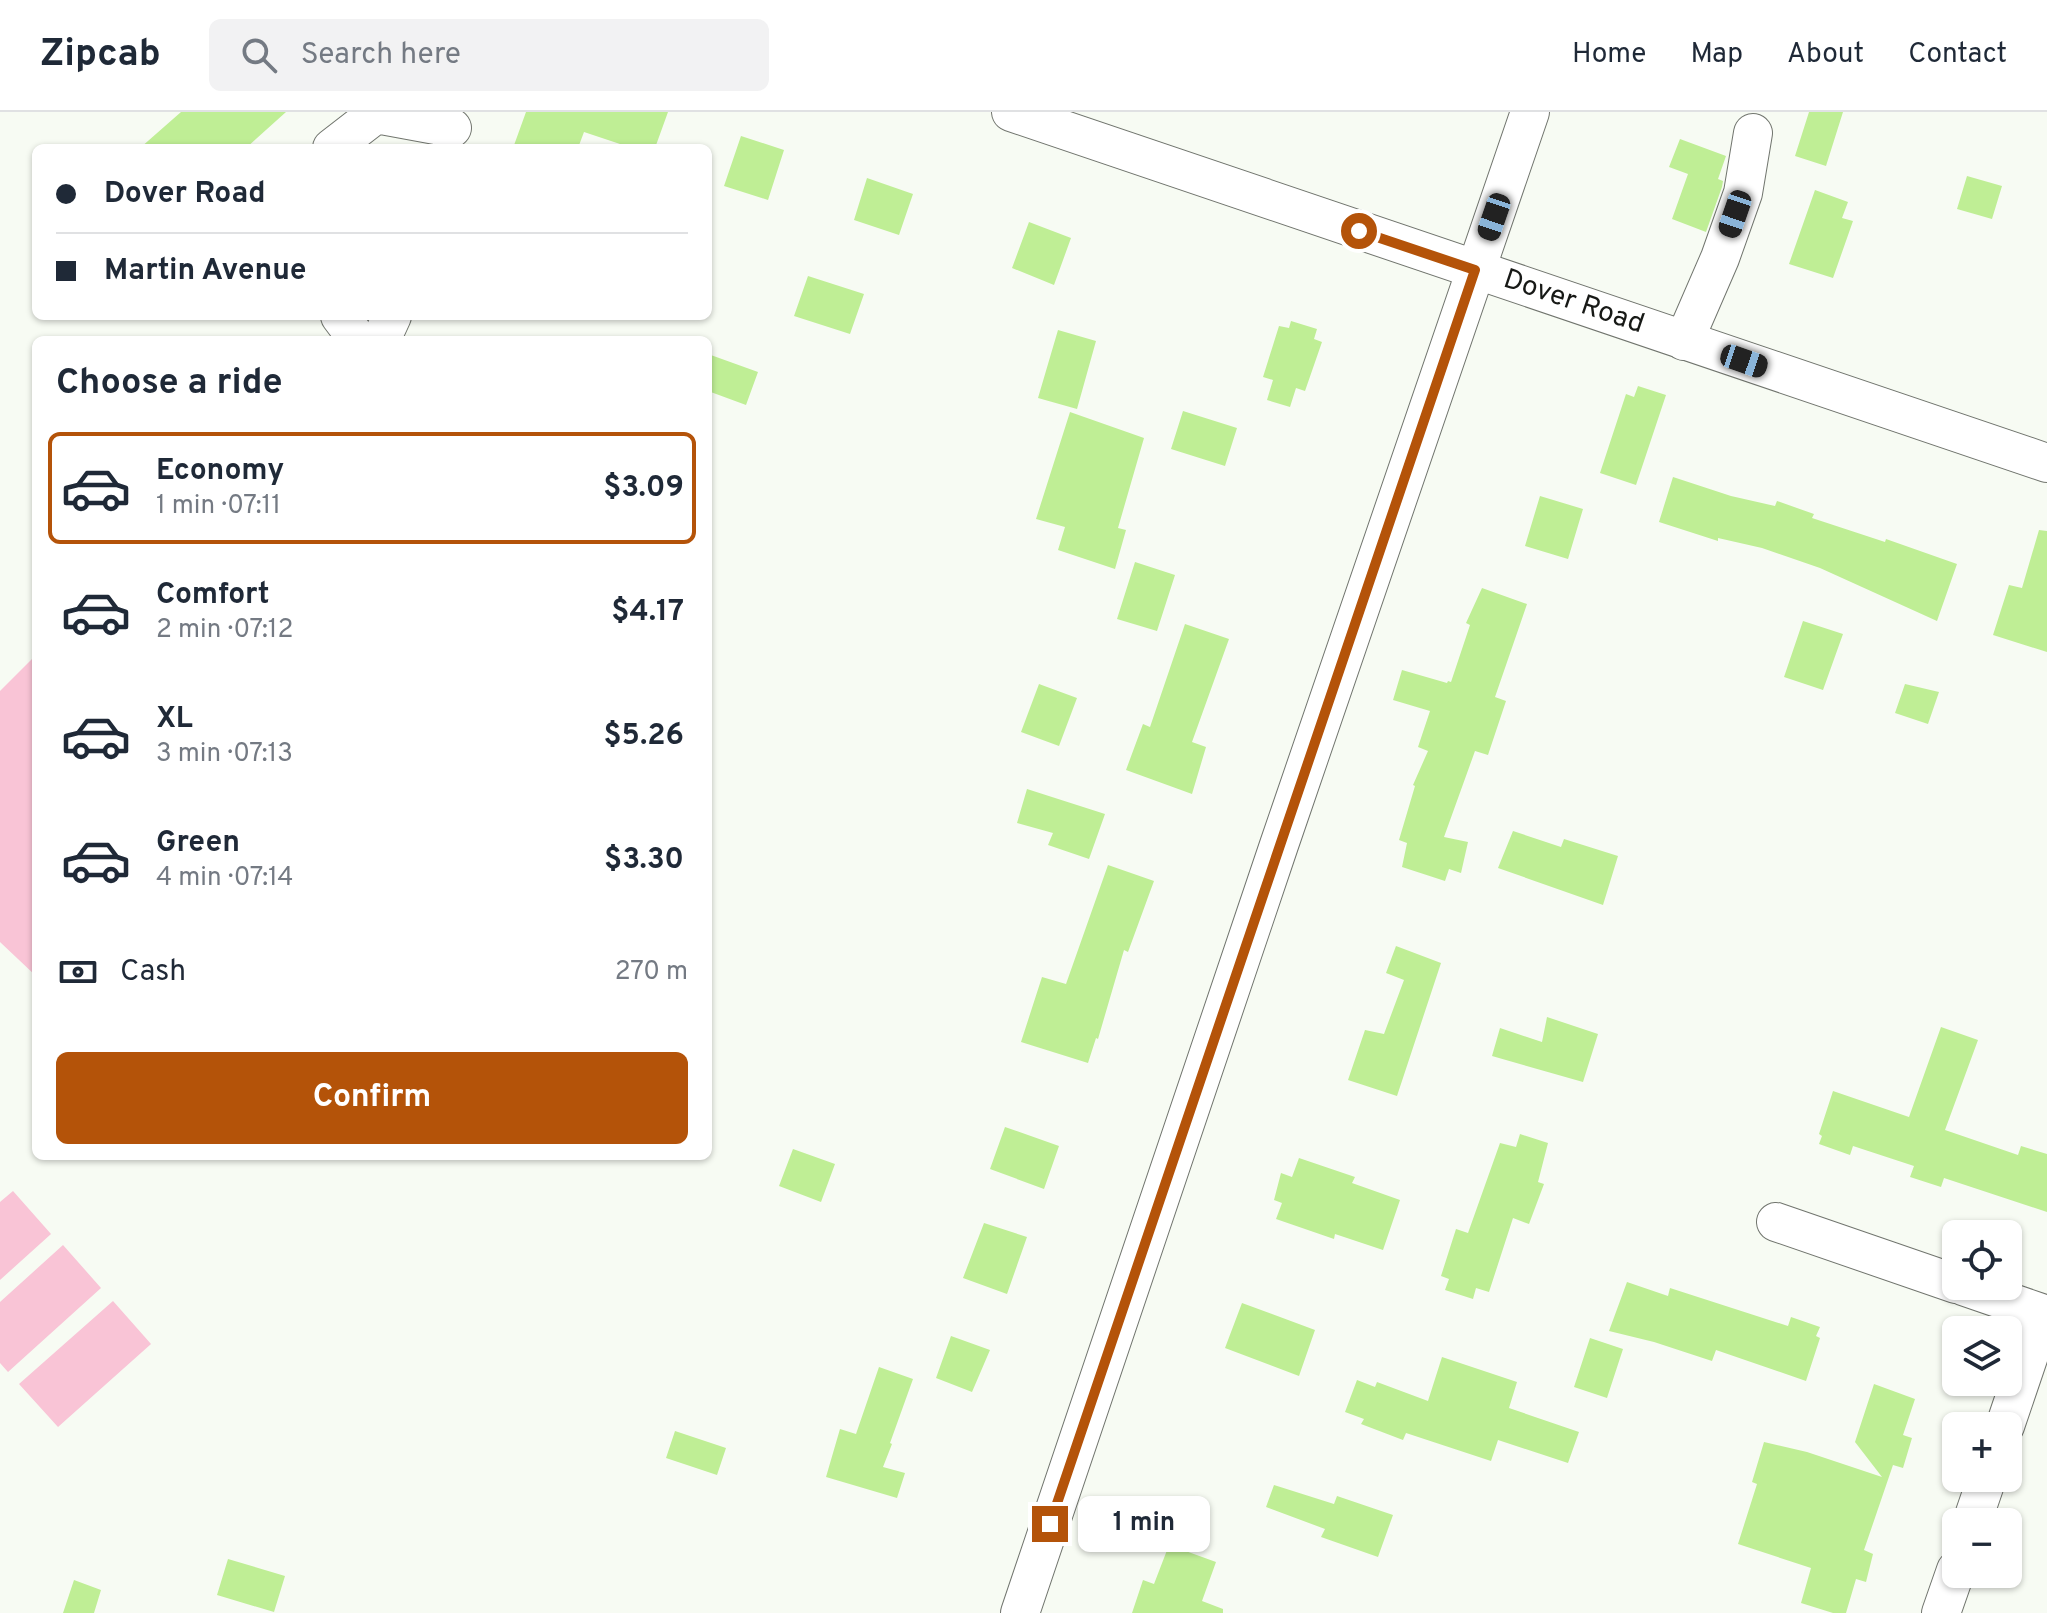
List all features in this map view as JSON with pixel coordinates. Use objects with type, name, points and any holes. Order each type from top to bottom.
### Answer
[{"type":"street","name":"Dover Road","points":[[1011,112],[2047,463]]},
{"type":"street","points":[[1020,1613],[1530,112]]},
{"type":"street","points":[[337,144],[376,114],[455,129]]},
{"type":"street","points":[[1684,341],[1720,258],[1743,193],[1753,133]]},
{"type":"street","points":[[1776,1222],[1942,1279]]},
{"type":"street","points":[[2004,1300],[2045,1314],[2010,1412]]},
{"type":"street","points":[[1941,1613],[1950,1588]]},
{"type":"shaded area","points":[[32,659],[32,972],[0,942],[0,691]]},
{"type":"shaded area","points":[[13,1191],[51,1234],[0,1280],[0,1202]]},
{"type":"shaded area","points":[[63,1245],[101,1288],[8,1372],[0,1363],[0,1302]]},
{"type":"shaded area","points":[[113,1301],[151,1344],[58,1427],[19,1384]]},
{"type":"building","points":[[181,112],[286,112],[250,144],[145,144]]},
{"type":"building","points":[[526,112],[668,112],[656,144],[620,144],[584,132],[580,144],[514,144]]},
{"type":"building","points":[[1809,112],[1843,112],[1826,166],[1795,156]]},
{"type":"building","points":[[741,136],[784,150],[768,200],[724,186]]},
{"type":"building","points":[[1680,139],[1726,156],[1718,179],[1723,181],[1722,187],[1706,232],[1672,219],[1688,174],[1669,167]]},
{"type":"building","points":[[1967,176],[2002,186],[1992,219],[1957,209]]},
{"type":"building","points":[[867,178],[913,194],[899,235],[854,220]]},
{"type":"building","points":[[1815,190],[1848,202],[1842,218],[1853,221],[1833,278],[1789,264]]},
{"type":"building","points":[[1029,222],[1071,238],[1054,285],[1012,268]]},
{"type":"building","points":[[808,276],[864,294],[850,334],[794,316]]},
{"type":"building","points":[[1291,321],[1317,329],[1314,339],[1322,342],[1305,391],[1296,388],[1290,407],[1267,400],[1273,380],[1263,377],[1279,326],[1289,328]]},
{"type":"building","points":[[1058,330],[1096,341],[1077,409],[1038,398]]},
{"type":"building","points":[[712,355],[758,372],[746,405],[712,392]]},
{"type":"building","points":[[1638,386],[1666,395],[1636,485],[1600,473],[1626,394],[1634,397]]},
{"type":"building","points":[[1183,411],[1237,428],[1225,466],[1171,449]]},
{"type":"building","points":[[1070,412],[1144,438],[1118,528],[1126,530],[1115,569],[1058,550],[1065,527],[1036,519]]},
{"type":"building","points":[[1673,477],[1731,496],[1775,506],[1777,501],[1814,514],[1812,518],[1957,564],[1937,621],[1820,568],[1762,548],[1718,538],[1718,541],[1659,522]]},
{"type":"building","points":[[1540,496],[1583,509],[1568,559],[1525,546]]},
{"type":"building","points":[[2039,530],[2047,531],[2047,652],[1993,635],[2009,585],[2022,588]]},
{"type":"building","points":[[1135,562],[1175,575],[1157,631],[1117,619]]},
{"type":"building","points":[[1482,588],[1527,604],[1495,697],[1506,701],[1488,755],[1475,751],[1444,837],[1468,842],[1461,873],[1449,869],[1445,881],[1402,867],[1407,843],[1399,840],[1413,785],[1428,751],[1418,747],[1430,711],[1393,700],[1402,670],[1451,682],[1470,625],[1466,623]]},
{"type":"building","points":[[1803,621],[1843,634],[1823,690],[1784,677]]},
{"type":"building","points":[[1185,624],[1229,639],[1192,742],[1206,747],[1192,794],[1126,770],[1143,724],[1150,727]]},
{"type":"building","points":[[1039,684],[1077,698],[1059,746],[1021,732]]},
{"type":"building","points":[[1905,684],[1939,692],[1928,724],[1895,713]]},
{"type":"building","points":[[1027,789],[1105,814],[1089,859],[1048,845],[1053,833],[1017,823]]},
{"type":"building","points":[[1513,831],[1561,847],[1564,839],[1618,856],[1603,905],[1498,868]]},
{"type":"building","points":[[1108,865],[1154,881],[1128,952],[1124,950],[1088,1063],[1021,1042],[1042,977],[1066,984]]},
{"type":"building","points":[[1396,946],[1441,963],[1397,1096],[1348,1080],[1365,1030],[1384,1034],[1404,980],[1386,973]]},
{"type":"building","points":[[1547,1017],[1598,1034],[1583,1082],[1492,1056],[1500,1028],[1542,1042]]},
{"type":"building","points":[[1941,1027],[1978,1040],[1945,1130],[2018,1155],[2021,1146],[2047,1154],[2047,1212],[1944,1178],[1941,1187],[1910,1177],[1914,1166],[1853,1146],[1850,1155],[1819,1144],[1822,1136],[1819,1134],[1833,1091],[1909,1117]]},
{"type":"building","points":[[1005,1127],[1059,1146],[1044,1189],[990,1169]]},
{"type":"building","points":[[1520,1134],[1548,1143],[1538,1182],[1544,1184],[1529,1224],[1513,1218],[1489,1292],[1476,1288],[1473,1299],[1445,1290],[1449,1279],[1441,1276],[1456,1229],[1468,1233],[1500,1143],[1516,1147]]},
{"type":"building","points":[[793,1149],[835,1164],[821,1202],[779,1186]]},
{"type":"building","points":[[1299,1158],[1355,1177],[1352,1183],[1400,1200],[1383,1250],[1335,1234],[1334,1239],[1276,1219],[1282,1203],[1274,1200],[1281,1173],[1292,1177]]},
{"type":"building","points":[[984,1223],[1027,1237],[1007,1294],[963,1278]]},
{"type":"building","points":[[1627,1282],[1668,1296],[1670,1288],[1788,1326],[1791,1317],[1820,1327],[1816,1336],[1820,1338],[1806,1381],[1716,1350],[1712,1361],[1609,1331]]},
{"type":"building","points":[[1242,1303],[1315,1330],[1299,1376],[1225,1348]]},
{"type":"building","points":[[951,1336],[990,1350],[972,1392],[936,1378]]},
{"type":"building","points":[[1590,1338],[1623,1349],[1607,1398],[1574,1387]]},
{"type":"building","points":[[1442,1357],[1517,1382],[1509,1408],[1579,1432],[1568,1463],[1498,1440],[1491,1461],[1406,1433],[1403,1440],[1361,1424],[1364,1419],[1345,1412],[1357,1380],[1375,1387],[1377,1382],[1428,1401]]},
{"type":"building","points":[[879,1367],[913,1379],[883,1467],[905,1473],[897,1498],[826,1477],[840,1429],[856,1434]]},
{"type":"building","points":[[1874,1384],[1915,1399],[1903,1435],[1912,1438],[1903,1468],[1893,1465],[1864,1550],[1873,1554],[1866,1582],[1856,1579],[1846,1613],[1833,1613],[1801,1603],[1811,1568],[1738,1544],[1757,1484],[1752,1482],[1764,1442],[1807,1452],[1882,1477],[1855,1442]]},
{"type":"building","points":[[675,1431],[726,1448],[717,1475],[666,1458]]},
{"type":"building","points":[[1274,1485],[1334,1504],[1337,1496],[1393,1515],[1378,1557],[1321,1537],[1325,1529],[1266,1507]]},
{"type":"building","points":[[1169,1545],[1216,1562],[1202,1601],[1223,1609],[1223,1613],[1132,1613],[1143,1580],[1154,1584]]},
{"type":"building","points":[[228,1559],[285,1576],[274,1612],[217,1595]]},
{"type":"building","points":[[74,1580],[101,1590],[94,1613],[63,1613]]},
{"type":"route","points":[[1050,1524],[1475,270],[1359,231]]}]
